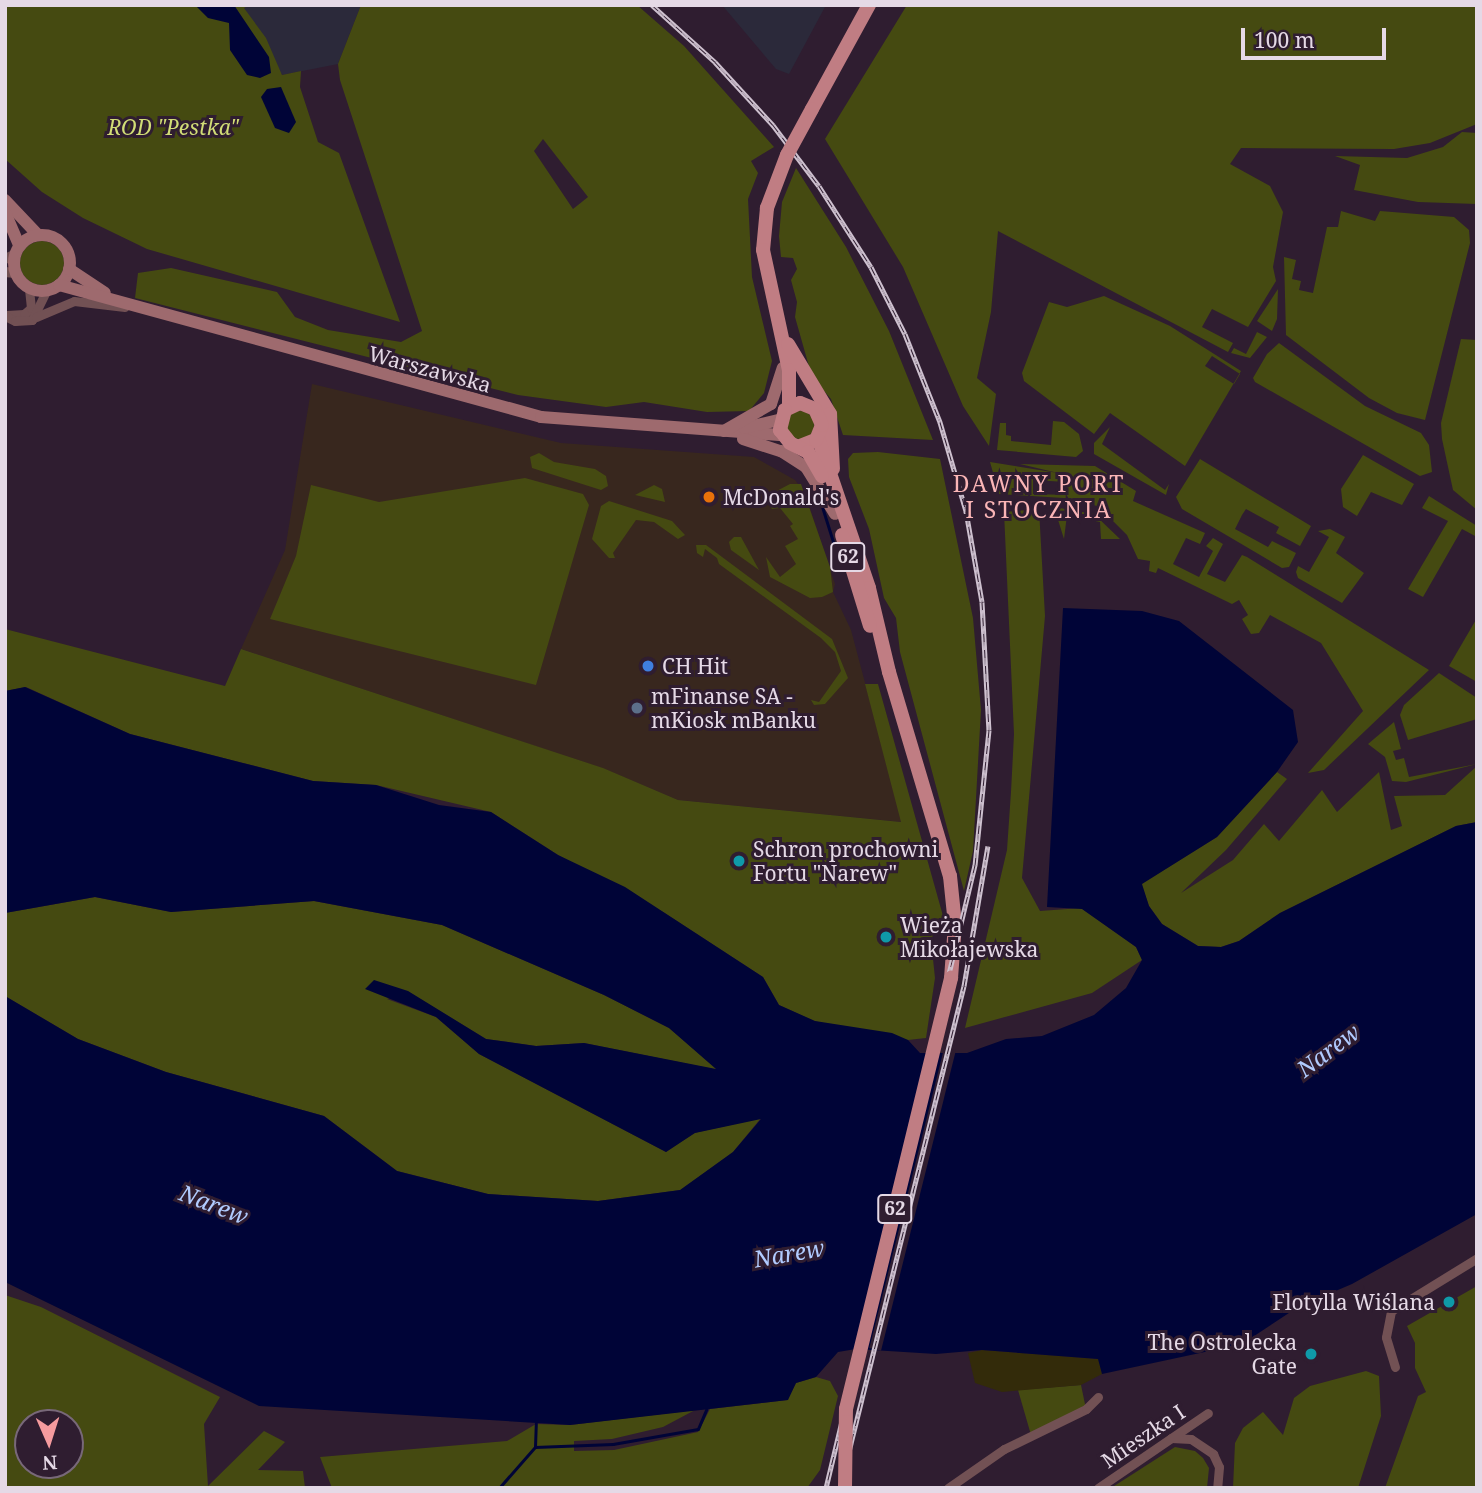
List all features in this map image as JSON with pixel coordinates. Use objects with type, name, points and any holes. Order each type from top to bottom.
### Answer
[{"type":"main road","name":"62","points":[[869,5],[787,155],[773,186],[763,229],[767,286],[806,404],[821,419],[818,438],[869,588],[889,672]]},
{"type":"main road","points":[[5,200],[38,235],[52,237],[64,245],[69,269],[60,285],[46,291],[29,288],[10,273],[13,253],[5,212]]},
{"type":"main road","points":[[13,253],[38,235]]},
{"type":"main road","name":"Warszawska","points":[[69,269],[133,308]]},
{"type":"main road","name":"Warszawska","points":[[60,285],[133,308],[541,416],[782,435]]},
{"type":"main road","name":"62","points":[[785,342],[789,406]]},
{"type":"main road","name":"62","points":[[785,342],[830,414],[836,491]]},
{"type":"main road","points":[[723,432],[759,415],[776,398],[783,379],[785,342]]},
{"type":"main road","points":[[782,435],[780,419],[789,406],[806,404]]},
{"type":"main road","name":"Warszawska","points":[[723,432],[780,419]]},
{"type":"main road","points":[[723,432],[794,458],[817,479],[835,514]]},
{"type":"main road","name":"62","points":[[782,435],[800,446],[816,463],[835,514],[889,672],[944,854],[955,916],[949,986],[846,1409],[845,1488]]},
{"type":"main road","points":[[800,446],[818,438]]},
{"type":"street","points":[[5,315],[24,314],[31,308],[29,288]]},
{"type":"street","points":[[36,317],[46,291]]},
{"type":"street","points":[[5,315],[23,322],[74,301],[133,308]]},
{"type":"street","points":[[1395,1367],[1386,1324],[1391,1311],[1477,1258]]},
{"type":"street","points":[[948,1488],[1004,1449],[1086,1409],[1098,1397]]},
{"type":"street","name":"Mieszka I","points":[[1098,1488],[1208,1413]]},
{"type":"street","points":[[1170,1438],[1203,1444],[1213,1454],[1218,1484]]},
{"type":"shaded area","points":[[250,5],[361,5],[338,64],[282,75],[244,8]]},
{"type":"shaded area","points":[[722,5],[826,5],[789,74],[776,69]]},
{"type":"shaded area","points":[[312,384],[561,443],[754,457],[795,480],[805,493],[835,584],[833,592],[851,630],[902,822],[678,800],[602,768],[241,649],[285,550]]},
{"type":"green space","name":"ROD \"Pestka\"","points":[[5,5],[250,5],[244,8],[266,38],[282,75],[301,71],[300,87],[318,142],[339,153],[400,322],[147,249],[83,218],[42,192],[5,159]]},
{"type":"green space","points":[[361,5],[637,5],[684,46],[774,147],[751,161],[758,173],[748,199],[752,277],[772,361],[764,393],[749,411],[707,412],[644,402],[606,407],[518,395],[135,298],[138,273],[171,268],[277,292],[295,317],[328,330],[401,342],[422,331],[340,80],[338,64]],"holes":[[[543,139],[588,197],[573,209],[534,151]]]},
{"type":"green space","points":[[907,5],[1477,5],[1477,124],[1430,143],[1394,149],[1241,148],[1230,164],[1270,186],[1283,212],[1273,267],[1276,281],[1248,327],[1212,309],[1202,327],[1233,343],[1228,352],[998,231],[991,312],[977,378],[996,394],[989,446],[963,406],[903,267],[825,139]]},
{"type":"green space","points":[[1462,132],[1477,133],[1477,204],[1418,202],[1354,190],[1360,165],[1335,156],[1407,158],[1443,147]]},
{"type":"green space","points":[[796,168],[846,247],[889,331],[933,440],[843,435],[831,399],[812,377],[795,317],[797,302],[791,280],[797,269],[793,258],[781,257],[779,236],[782,202]]},
{"type":"green space","points":[[1341,211],[1375,221],[1380,211],[1454,217],[1469,230],[1470,243],[1425,420],[1397,413],[1369,398],[1286,335],[1284,257],[1296,260],[1292,279],[1301,281],[1299,290],[1313,293],[1327,227],[1338,227]]},
{"type":"green space","points":[[42,241],[57,248],[64,263],[57,278],[42,285],[27,278],[20,263],[27,248]]},
{"type":"green space","points":[[1278,289],[1277,319],[1272,331],[1257,321]]},
{"type":"green space","points":[[1104,296],[1170,326],[1241,371],[1239,374],[1212,356],[1205,366],[1234,384],[1185,466],[1110,413],[1094,434],[1024,381],[1022,373],[1049,302],[1067,307]]},
{"type":"green space","points":[[1257,332],[1267,337],[1250,358],[1231,353],[1234,348],[1246,354]]},
{"type":"green space","points":[[1461,339],[1477,340],[1477,510],[1453,490],[1442,439],[1441,423]]},
{"type":"green space","points":[[1279,343],[1365,406],[1421,433],[1429,445],[1432,472],[1420,476],[1255,382],[1253,378],[1267,354]]},
{"type":"green space","points":[[800,411],[810,415],[814,425],[810,435],[800,439],[790,435],[786,425],[790,415]]},
{"type":"green space","points":[[1053,421],[1064,422],[1079,434],[1083,451],[1076,457],[997,450],[1000,423],[1006,423],[1006,435],[1011,436],[1011,441],[1051,445]]},
{"type":"green space","points":[[1110,427],[1102,444],[1165,490],[1169,484],[1166,495],[1094,454],[1094,443]]},
{"type":"green space","points":[[878,452],[940,459],[973,618],[981,710],[973,851],[964,891],[900,652],[896,618],[884,598],[869,529],[849,477],[848,459],[853,453]]},
{"type":"green space","points":[[539,453],[554,462],[595,469],[606,476],[608,486],[601,490],[532,468],[530,457]]},
{"type":"green space","points":[[1363,455],[1414,484],[1402,505],[1371,492],[1357,516],[1343,507],[1341,489]]},
{"type":"green space","points":[[1200,459],[1311,526],[1300,546],[1276,533],[1279,527],[1246,509],[1242,515],[1235,529],[1268,547],[1272,541],[1296,553],[1289,567],[1282,568],[1182,509],[1176,497]]},
{"type":"green space","points":[[990,462],[1058,473],[1020,464],[1095,466],[1136,491],[1133,501],[1205,533],[1200,544],[1186,538],[1173,564],[1199,577],[1213,551],[1206,546],[1213,538],[1223,544],[1207,574],[1225,582],[1242,555],[1247,557],[1429,670],[1324,770],[1308,773],[1363,711],[1321,643],[1270,615],[1259,633],[1251,634],[1242,619],[1248,615],[1239,600],[1232,604],[1158,568],[1156,573],[1149,571],[1150,561],[1138,559],[1127,535],[1099,507],[1079,499],[999,494]],"holes":[[[1033,480],[1066,482],[1066,495],[1033,494]]]},
{"type":"green space","points":[[525,478],[583,494],[589,505],[536,685],[270,619],[296,556],[311,485],[379,502]]},
{"type":"green space","points":[[790,484],[801,484],[830,567],[833,592],[822,597],[810,598],[770,577],[766,557],[780,577],[796,564],[785,546],[798,539],[790,526],[793,524],[780,508],[772,509],[769,504],[769,495]]},
{"type":"green space","points":[[654,485],[662,489],[665,502],[635,495]]},
{"type":"green space","points":[[1429,496],[1477,526],[1477,537],[1462,529],[1423,597],[1408,589],[1448,521],[1422,508]]},
{"type":"green space","points":[[609,501],[672,521],[685,535],[678,539],[654,522],[636,520],[613,553],[615,558],[609,558],[592,539],[601,506]]},
{"type":"green space","points":[[1054,507],[1094,514],[1120,539],[1101,539],[1100,522],[1067,515],[1064,539]]},
{"type":"green space","points":[[1039,509],[1045,616],[1022,878],[1040,911],[1081,908],[1136,947],[1142,960],[1092,993],[965,1028],[1007,850],[1014,734],[1004,512]]},
{"type":"green space","points":[[1330,529],[1345,537],[1336,553],[1364,573],[1342,603],[1298,578],[1296,572],[1298,566],[1309,572],[1329,537],[1318,531]]},
{"type":"green space","points":[[734,537],[741,537],[759,570],[731,550],[729,542]]},
{"type":"green space","points":[[696,545],[706,545],[832,639],[848,678],[825,704],[814,705],[811,700],[819,702],[841,671],[835,652],[821,638],[719,564],[717,558],[705,549],[703,557],[697,553]]},
{"type":"green space","points":[[1477,618],[1477,682],[1449,666]]},
{"type":"green space","points":[[5,629],[225,686],[241,649],[603,768],[678,800],[901,822],[865,684],[878,684],[945,923],[938,923],[931,940],[935,978],[926,1038],[908,1040],[854,1030],[814,1021],[779,1005],[763,977],[663,912],[558,855],[491,812],[376,785],[313,781],[130,734],[26,687],[5,691]]},
{"type":"green space","points":[[1439,673],[1477,698],[1477,719],[1408,740],[1400,715],[1404,705]]},
{"type":"green space","points":[[1394,722],[1401,749],[1393,751],[1396,760],[1404,758],[1409,777],[1477,764],[1406,782],[1392,781],[1385,757],[1368,744]]},
{"type":"green space","points":[[1477,766],[1477,822],[1456,826],[1280,913],[1239,941],[1221,947],[1198,946],[1162,924],[1149,906],[1141,884],[1217,837],[1277,772],[1287,779],[1226,850],[1181,893],[1233,860],[1264,824],[1279,841],[1322,790],[1337,812],[1379,772],[1391,830],[1402,826],[1394,796],[1445,795]]},
{"type":"green space","points":[[95,897],[171,912],[314,901],[442,925],[604,995],[669,1028],[718,1070],[584,1043],[536,1046],[486,1039],[407,991],[387,999],[436,1017],[479,1054],[666,1152],[694,1133],[761,1118],[733,1152],[681,1190],[598,1201],[488,1194],[397,1171],[324,1116],[166,1072],[78,1039],[5,996],[5,913]]},
{"type":"green space","points":[[1477,1286],[1477,1488],[1385,1488],[1418,1396],[1426,1392],[1415,1368],[1415,1343],[1407,1326]]},
{"type":"green space","points":[[5,1295],[41,1307],[220,1397],[204,1424],[208,1486],[264,1431],[285,1442],[258,1470],[303,1471],[305,1488],[5,1488]]},
{"type":"green space","points":[[1366,1371],[1379,1376],[1381,1416],[1358,1488],[1233,1488],[1235,1443],[1243,1428],[1263,1412],[1283,1435],[1294,1398],[1310,1386]]},
{"type":"green space","points":[[816,1377],[830,1381],[838,1396],[820,1470],[807,1488],[332,1488],[320,1457],[507,1441],[536,1424],[570,1425],[695,1410],[663,1427],[612,1439],[574,1441],[574,1451],[614,1450],[698,1432],[710,1409],[787,1400],[796,1383]]},
{"type":"green space","points":[[1081,1385],[1086,1409],[1031,1435],[1018,1390]]},
{"type":"green space","points":[[1175,1447],[1195,1451],[1203,1458],[1209,1468],[1207,1488],[1111,1488]]},
{"type":"sand","points":[[982,1350],[1099,1359],[1102,1374],[1081,1385],[1002,1392],[975,1383],[968,1353]]},
{"type":"water","points":[[195,5],[234,5],[269,57],[271,73],[260,78],[247,75],[230,50],[229,23],[208,18]]},
{"type":"water","points":[[281,87],[296,122],[289,133],[275,128],[261,97],[267,89]]},
{"type":"water","name":"Narew","points":[[1063,608],[1142,611],[1179,621],[1293,710],[1298,742],[1277,772],[1217,837],[1142,884],[1149,906],[1162,924],[1198,946],[1221,947],[1239,941],[1280,913],[1456,826],[1477,822],[1477,1214],[1352,1284],[1298,1307],[1242,1344],[1102,1374],[1098,1359],[982,1350],[936,1354],[856,1349],[838,1352],[816,1377],[796,1383],[788,1400],[570,1425],[259,1406],[5,1282],[5,996],[78,1039],[166,1072],[324,1116],[397,1171],[488,1194],[598,1201],[680,1190],[733,1152],[761,1119],[695,1133],[666,1152],[479,1054],[436,1017],[365,989],[374,980],[408,991],[486,1039],[536,1046],[584,1043],[716,1069],[669,1028],[604,995],[442,925],[314,901],[171,912],[95,897],[5,913],[5,691],[25,687],[130,734],[313,781],[376,785],[439,805],[491,812],[558,855],[625,887],[763,977],[779,1005],[815,1021],[892,1033],[908,1040],[920,1053],[967,1053],[1006,1039],[1042,1036],[1094,1015],[1126,988],[1142,960],[1136,947],[1082,909],[1047,907]]},
{"type":"pier","points":[[944,1047],[956,1050],[881,1351],[869,1348]]},
{"type":"waterway","points":[[821,502],[842,569]]},
{"type":"waterway","points":[[535,1447],[613,1444],[698,1429],[706,1410]]},
{"type":"waterway","points":[[499,1488],[535,1447],[536,1424]]},
{"type":"railway","points":[[652,5],[715,62],[773,125],[819,186],[871,267],[905,334],[940,422],[966,511],[982,602],[989,730],[975,865],[826,1488]]},
{"type":"railway","points":[[840,1488],[964,986],[988,846]]},
{"type":"place","name":"McDonald's","points":[[709,497]]},
{"type":"place","name":"CH Hit","points":[[648,666]]},
{"type":"place","name":"mFinanse SA - mKiosk mBanku","points":[[637,708]]},
{"type":"place","name":"Schron prochowni Fortu \"Narew\"","points":[[739,861]]},
{"type":"place","name":"Wieża Mikołajewska","points":[[886,937]]},
{"type":"place","name":"Flotylla Wiślana","points":[[1449,1302]]},
{"type":"place","name":"The Ostrolecka Gate","points":[[1311,1354]]},
{"type":"district","name":"DAWNY PORT I STOCZNIA","points":[[1039,496]]}]
